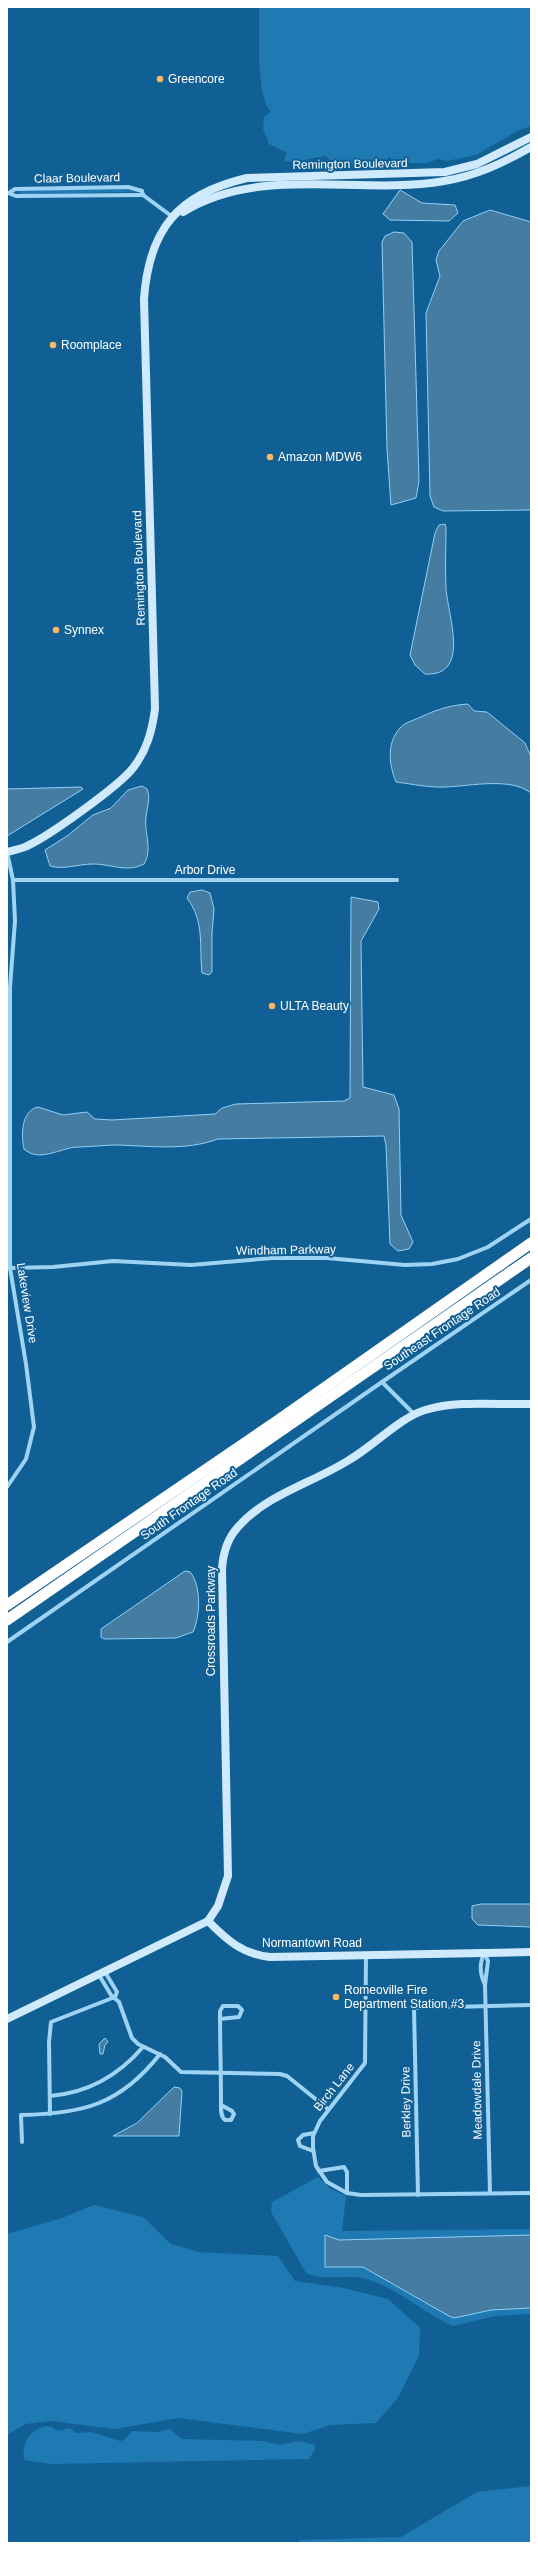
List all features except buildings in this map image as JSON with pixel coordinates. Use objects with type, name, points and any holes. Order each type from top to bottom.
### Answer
[{"type":"highway","points":[[7,1605],[277,1421],[531,1243]]},
{"type":"highway","points":[[7,1620],[55,1585],[531,1258]]},
{"type":"highway","points":[[7,1598],[29,1589]]},
{"type":"street","name":"Remington Boulevard","points":[[7,852],[28,846],[117,784],[133,769],[151,733],[155,709],[144,300],[146,273],[153,246],[174,218],[198,195],[220,184],[247,178],[445,172],[477,164],[531,137]]},
{"type":"street","name":"Remington Boulevard","points":[[174,218],[213,196],[250,187],[424,183],[463,178],[488,170],[531,147]]},
{"type":"street","name":"Claar Boulevard","points":[[8,194],[15,189],[120,186],[142,191],[143,195],[174,218]]},
{"type":"street","name":"Claar Boulevard","points":[[8,194],[16,196],[143,195]]},
{"type":"street","name":"Lakeview Drive","points":[[7,852],[13,880],[15,941],[10,971],[8,1029],[8,1268],[33,1406],[34,1428],[26,1459],[7,1487]]},
{"type":"street","name":"Arbor Drive","points":[[13,880],[397,880]]},
{"type":"street","name":"Windham Parkway","points":[[8,1268],[53,1267],[113,1261],[210,1264],[272,1258],[327,1258],[405,1265],[432,1264],[458,1259],[488,1247],[531,1219]]},
{"type":"street","name":"Southeast Frontage Road","points":[[414,1415],[405,1402],[395,1397],[382,1382],[531,1280]]},
{"type":"street","name":"South Frontage Road","points":[[7,1642],[382,1382]]},
{"type":"street","name":"Crossroads Parkway","points":[[208,1921],[218,1906],[228,1876],[222,1569],[227,1542],[247,1518],[293,1488],[350,1460],[414,1415],[437,1407],[531,1404]]},
{"type":"street","name":"Normantown Road","points":[[208,1921],[237,1948],[250,1954],[274,1957],[531,1952]]},
{"type":"street","points":[[7,2019],[208,1921]]},
{"type":"street","name":"Meadowdale Drive","points":[[484,1953],[481,1961],[481,1976],[485,1986]]},
{"type":"street","name":"Meadowdale Drive","points":[[484,1953],[488,1961],[485,1986],[485,2006],[490,2193]]},
{"type":"street","name":"Birch Lane","points":[[366,1956],[365,2063],[328,2109],[314,2133],[313,2151],[319,2171],[327,2182],[348,2193],[372,2196],[531,2193]]},
{"type":"street","points":[[102,1973],[117,1992],[115,1997]]},
{"type":"street","points":[[102,1973],[111,1995],[115,1997],[123,2011],[132,2038],[144,2047],[160,2054],[181,2072],[280,2074],[287,2076],[328,2109]]},
{"type":"street","points":[[50,2114],[48,2042],[51,2022],[115,1997]]},
{"type":"street","points":[[485,2006],[531,2005]]},
{"type":"street","points":[[220,2018],[239,2017],[242,2010],[238,2006],[224,2006],[220,2011],[220,2018],[221,2074],[221,2105]]},
{"type":"street","name":"Berkley Drive","points":[[418,2195],[414,2008],[485,2006]]},
{"type":"street","points":[[50,2096],[74,2093],[98,2084],[124,2066],[144,2047]]},
{"type":"street","points":[[22,2142],[21,2115],[77,2111],[107,2100],[139,2077],[160,2054]]},
{"type":"street","points":[[313,2151],[300,2146],[298,2140],[303,2135],[314,2133]]},
{"type":"street","points":[[319,2171],[344,2168],[348,2193]]},
{"type":"shaded area","points":[[259,7],[531,7],[531,126],[517,131],[476,155],[447,161],[438,159],[427,163],[404,163],[397,166],[389,156],[388,159],[363,162],[359,166],[335,164],[325,156],[294,162],[284,161],[287,153],[269,144],[263,129],[264,117],[271,112],[266,104],[260,78]]},
{"type":"shaded area","points":[[115,188],[136,192],[20,194],[18,191]]},
{"type":"shaded area","points":[[400,190],[422,203],[455,205],[458,213],[449,221],[390,220],[383,214]]},
{"type":"shaded area","points":[[490,210],[531,222],[531,510],[443,511],[434,507],[430,496],[426,313],[440,276],[436,260],[439,251],[463,221]]},
{"type":"shaded area","points":[[394,232],[404,233],[412,242],[419,481],[416,498],[391,505],[387,449],[382,242],[385,236]]},
{"type":"shaded area","points":[[445,524],[446,586],[454,640],[453,654],[449,665],[440,672],[425,674],[415,665],[410,655],[435,533],[439,525]]},
{"type":"shaded area","points":[[468,704],[474,711],[487,712],[525,743],[531,757],[531,793],[523,788],[502,784],[440,787],[396,782],[390,754],[393,740],[401,727],[440,709]]},
{"type":"shaded area","points":[[142,786],[147,789],[149,796],[146,813],[148,853],[144,864],[131,868],[100,864],[66,867],[50,866],[45,850],[67,836],[93,815],[111,808],[128,790]]},
{"type":"shaded area","points":[[81,787],[83,789],[7,836],[7,789]]},
{"type":"shaded area","points":[[202,890],[210,893],[214,909],[212,933],[212,972],[209,975],[202,973],[199,925],[193,907],[187,898],[190,892]]},
{"type":"shaded area","points":[[351,897],[378,902],[379,909],[361,941],[363,1087],[394,1095],[399,1109],[401,1215],[413,1242],[409,1249],[398,1251],[390,1244],[386,1145],[384,1136],[218,1139],[206,1143],[168,1147],[117,1145],[77,1147],[43,1155],[36,1155],[24,1149],[23,1131],[25,1118],[32,1109],[38,1107],[63,1115],[87,1112],[95,1119],[112,1120],[215,1114],[222,1108],[236,1104],[344,1101],[350,1098]]},
{"type":"shaded area","points":[[185,1571],[190,1572],[197,1585],[199,1602],[193,1632],[176,1638],[104,1639],[101,1637],[101,1629]]},
{"type":"shaded area","points":[[481,1904],[531,1904],[531,1927],[478,1925],[472,1919],[472,1906]]},
{"type":"shaded area","points":[[105,2038],[108,2042],[105,2045],[103,2054],[100,2054],[99,2044]]},
{"type":"shaded area","points":[[174,2087],[180,2088],[182,2091],[179,2136],[113,2136],[137,2123]]},
{"type":"shaded area","points":[[318,2177],[331,2189],[346,2196],[342,2231],[531,2229],[531,2314],[495,2316],[453,2326],[442,2321],[381,2284],[370,2280],[354,2277],[321,2277],[306,2273],[271,2212],[272,2202]]},
{"type":"shaded area","points":[[94,2205],[143,2217],[171,2244],[199,2252],[278,2256],[295,2281],[344,2288],[388,2299],[420,2328],[419,2356],[398,2398],[376,2423],[330,2425],[303,2434],[178,2418],[115,2429],[50,2421],[26,2424],[7,2435],[7,2234],[62,2218]]},
{"type":"shaded area","points":[[325,2235],[339,2240],[531,2235],[531,2308],[491,2310],[454,2318],[363,2267],[325,2267]]},
{"type":"shaded area","points":[[45,2426],[52,2427],[58,2431],[70,2428],[76,2433],[92,2432],[120,2441],[124,2440],[132,2431],[158,2432],[170,2429],[182,2439],[262,2441],[280,2445],[299,2441],[315,2445],[315,2449],[309,2459],[52,2464],[24,2460],[24,2448],[27,2438],[34,2431]]},
{"type":"shaded area","points":[[531,2486],[531,2543],[299,2543],[299,2540],[401,2537],[477,2492]]},
{"type":"place","name":"Greencore","points":[[160,79]]},
{"type":"place","name":"Roomplace","points":[[53,345]]},
{"type":"place","name":"Amazon MDW6","points":[[270,457]]},
{"type":"place","name":"Synnex","points":[[56,630]]},
{"type":"place","name":"ULTA Beauty","points":[[272,1006]]},
{"type":"place","name":"Romeoville Fire Department Station #3","points":[[336,1997]]}]
